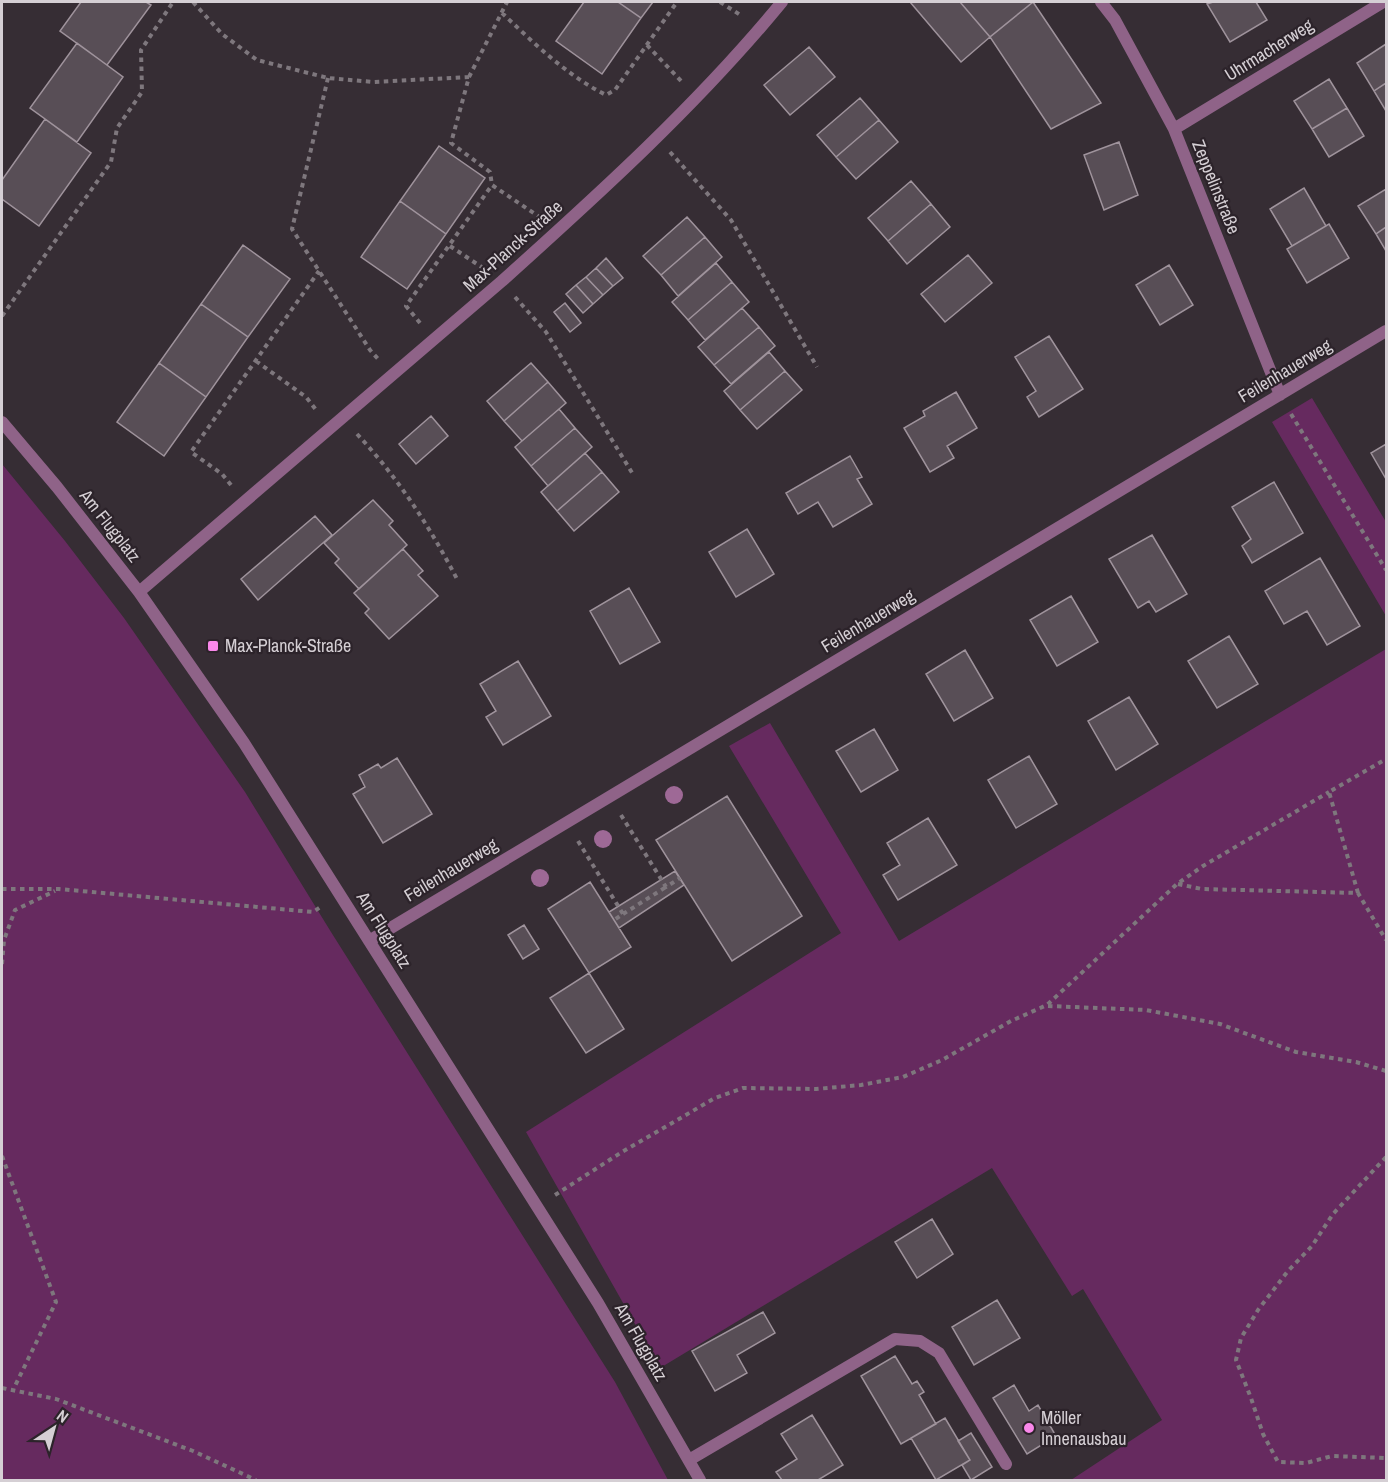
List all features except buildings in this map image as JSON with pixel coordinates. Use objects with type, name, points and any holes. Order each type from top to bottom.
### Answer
[{"type":"street","name":"Max-Planck-Straße","points":[[140,592],[559,230],[697,98],[782,2]]},
{"type":"street","name":"Zeppelinstraße","points":[[1101,2],[1115,20],[1174,129],[1280,395]]},
{"type":"street","name":"Uhrmacherweg","points":[[1174,129],[1383,2]]},
{"type":"street","name":"Feilenhauerweg","points":[[369,941],[1386,331]]},
{"type":"street","name":"Am Flugplatz","points":[[2,422],[140,592],[244,743],[598,1303],[700,1480]]},
{"type":"street","points":[[689,1461],[895,1339],[920,1341],[939,1353],[1006,1464]]},
{"type":"path","points":[[2,316],[111,162],[117,128],[142,92],[141,50],[173,2]]},
{"type":"path","points":[[193,2],[222,34],[257,60],[328,78],[373,82],[469,77]]},
{"type":"path","points":[[434,340],[406,306],[492,185],[490,172],[451,143],[469,77],[507,2]]},
{"type":"path","points":[[502,13],[543,52],[606,95],[615,90],[677,2]]},
{"type":"path","points":[[647,45],[697,98]]},
{"type":"path","points":[[328,78],[292,229],[370,350],[392,376]]},
{"type":"path","points":[[657,138],[731,220],[816,367]]},
{"type":"path","points":[[492,185],[559,230]]},
{"type":"path","points":[[450,246],[502,281],[546,332],[634,476]]},
{"type":"path","points":[[245,502],[222,474],[191,452],[320,271]]},
{"type":"path","points":[[256,361],[306,397],[331,428]]},
{"type":"path","points":[[1280,395],[1386,570]]},
{"type":"path","points":[[342,418],[386,464],[436,537],[458,581]]},
{"type":"path","points":[[536,1207],[622,1152],[715,1098],[743,1088],[816,1089],[861,1085],[903,1077],[942,1060],[1011,1021],[1047,1005],[1177,884],[1203,866],[1386,759]]},
{"type":"path","points":[[1329,792],[1359,892],[1386,940]]},
{"type":"path","points":[[610,796],[666,887]]},
{"type":"path","points":[[567,822],[623,914]]},
{"type":"path","points":[[614,920],[680,878]]},
{"type":"path","points":[[1177,884],[1202,889],[1359,892]]},
{"type":"path","points":[[2,889],[59,889],[313,912],[341,895]]},
{"type":"path","points":[[2,963],[4,940],[15,910],[59,889]]},
{"type":"path","points":[[1047,1005],[1146,1010],[1220,1024],[1296,1052],[1356,1062],[1386,1071]]},
{"type":"path","points":[[2,1156],[56,1302],[13,1390]]},
{"type":"path","points":[[1386,1157],[1333,1214],[1312,1246],[1288,1271],[1258,1310],[1241,1338],[1236,1360],[1263,1434],[1278,1462],[1306,1463],[1332,1456],[1386,1458]]},
{"type":"path","points":[[2,1388],[67,1402],[193,1451],[256,1480]]},
{"type":"shaded area","points":[[1312,398],[1386,522],[1386,616],[1272,422]]},
{"type":"shaded area","points":[[2,464],[124,618],[245,792],[615,1382],[668,1480],[2,1480]]},
{"type":"shaded area","points":[[1386,649],[1386,1480],[1071,1480],[1162,1420],[1083,1289],[1072,1296],[992,1168],[660,1368],[526,1132],[841,933],[729,746],[770,723],[899,941]]},
{"type":"place","name":"Max-Planck-Straße","points":[[213,646]]},
{"type":"place","name":"Möller Innenausbau","points":[[1029,1428]]}]
